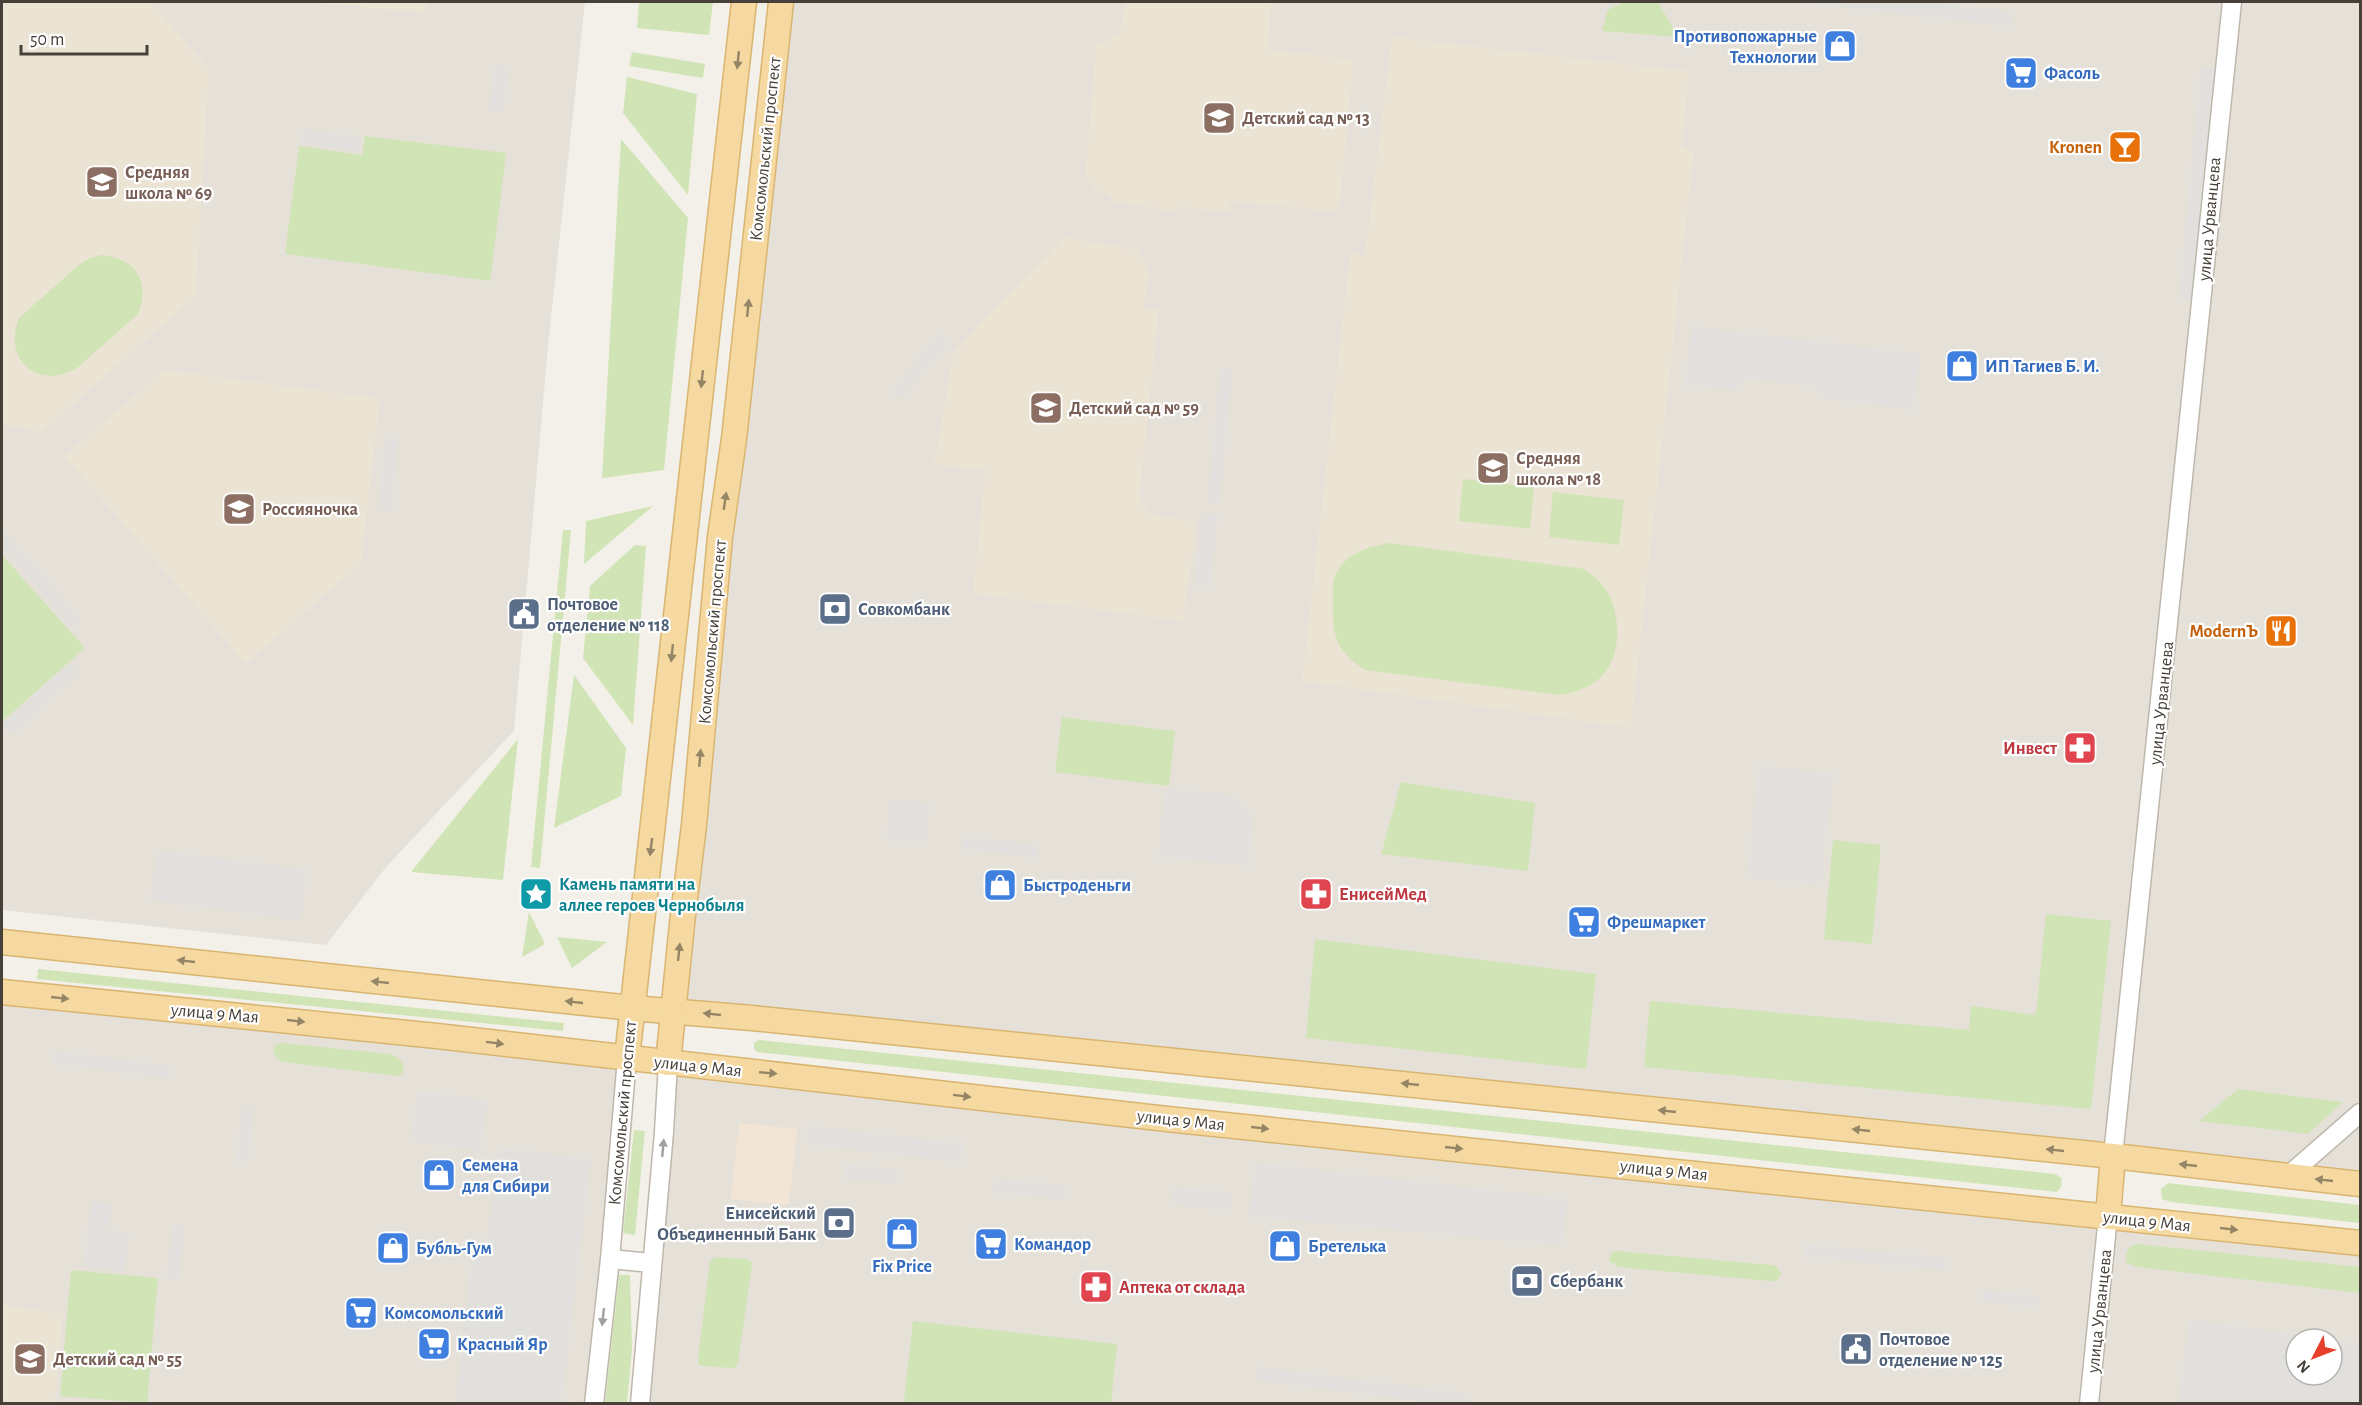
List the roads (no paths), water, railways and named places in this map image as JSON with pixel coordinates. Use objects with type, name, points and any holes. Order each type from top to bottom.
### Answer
[{"type":"main road","name":"Комсомольский проспект","points":[[627,1058],[744,2]]},
{"type":"main road","name":"Комсомольский проспект","points":[[668,1063],[694,825],[720,537],[734,439],[781,2]]},
{"type":"main road","points":[[728,143],[766,147]]},
{"type":"main road","points":[[2,942],[632,1008],[672,1010],[2113,1156],[2361,1184]]},
{"type":"main road","name":"улица 9 Мая","points":[[2,992],[413,1033],[1167,1119],[2361,1243]]},
{"type":"main road","name":"улица Урванцева","points":[[2108,1216],[2113,1156]]},
{"type":"street","name":"улица Урванцева","points":[[2113,1156],[2232,2]]},
{"type":"street","name":"Комсомольский проспект","points":[[594,1404],[610,1259],[627,1058]]},
{"type":"street","name":"Комсомольский проспект","points":[[640,1404],[668,1063]]},
{"type":"street","points":[[2288,1176],[2361,1113]]},
{"type":"street","name":"улица Урванцева","points":[[2089,1404],[2108,1216]]},
{"type":"street","points":[[610,1259],[651,1263]]},
{"type":"place","name":"Противопожарные Технологии","points":[[1840,46]]},
{"type":"place","name":"Фасоль","points":[[2021,73]]},
{"type":"place","name":"Детский сад № 13","points":[[1219,118]]},
{"type":"place","name":"Kronen","points":[[2125,147]]},
{"type":"place","name":"Средняя школа № 69","points":[[102,182]]},
{"type":"place","name":"ИП Тагиев Б. И.","points":[[1962,366]]},
{"type":"place","name":"Детский сад № 59","points":[[1046,408]]},
{"type":"place","name":"Средняя школа № 18","points":[[1493,468]]},
{"type":"place","name":"Россияночка","points":[[239,509]]},
{"type":"place","name":"Совкомбанк","points":[[835,609]]},
{"type":"place","name":"Почтовое отделение № 118","points":[[524,614]]},
{"type":"place","name":"ModernЪ","points":[[2281,631]]},
{"type":"place","name":"Инвест","points":[[2080,748]]},
{"type":"place","name":"Быстроденьги","points":[[1000,885]]},
{"type":"place","name":"Камень памяти на аллее героев Чернобыля","points":[[536,894]]},
{"type":"place","name":"ЕнисейМед","points":[[1316,894]]},
{"type":"place","name":"Фрешмаркет","points":[[1584,922]]},
{"type":"place","name":"Семена для Сибири","points":[[439,1175]]},
{"type":"place","name":"Енисейский Объединенный Банк","points":[[839,1223]]},
{"type":"place","name":"Fix Price","points":[[902,1234]]},
{"type":"place","name":"Командор","points":[[991,1244]]},
{"type":"place","name":"Бретелька","points":[[1285,1246]]},
{"type":"place","name":"Бубль-Гум","points":[[393,1248]]},
{"type":"place","name":"Сбербанк","points":[[1527,1281]]},
{"type":"place","name":"Аптека от склада","points":[[1096,1287]]},
{"type":"place","name":"Комсомольский","points":[[361,1313]]},
{"type":"place","name":"Красный Яр","points":[[434,1344]]},
{"type":"place","name":"Почтовое отделение № 125","points":[[1856,1349]]},
{"type":"place","name":"Детский сад № 55","points":[[30,1359]]}]
